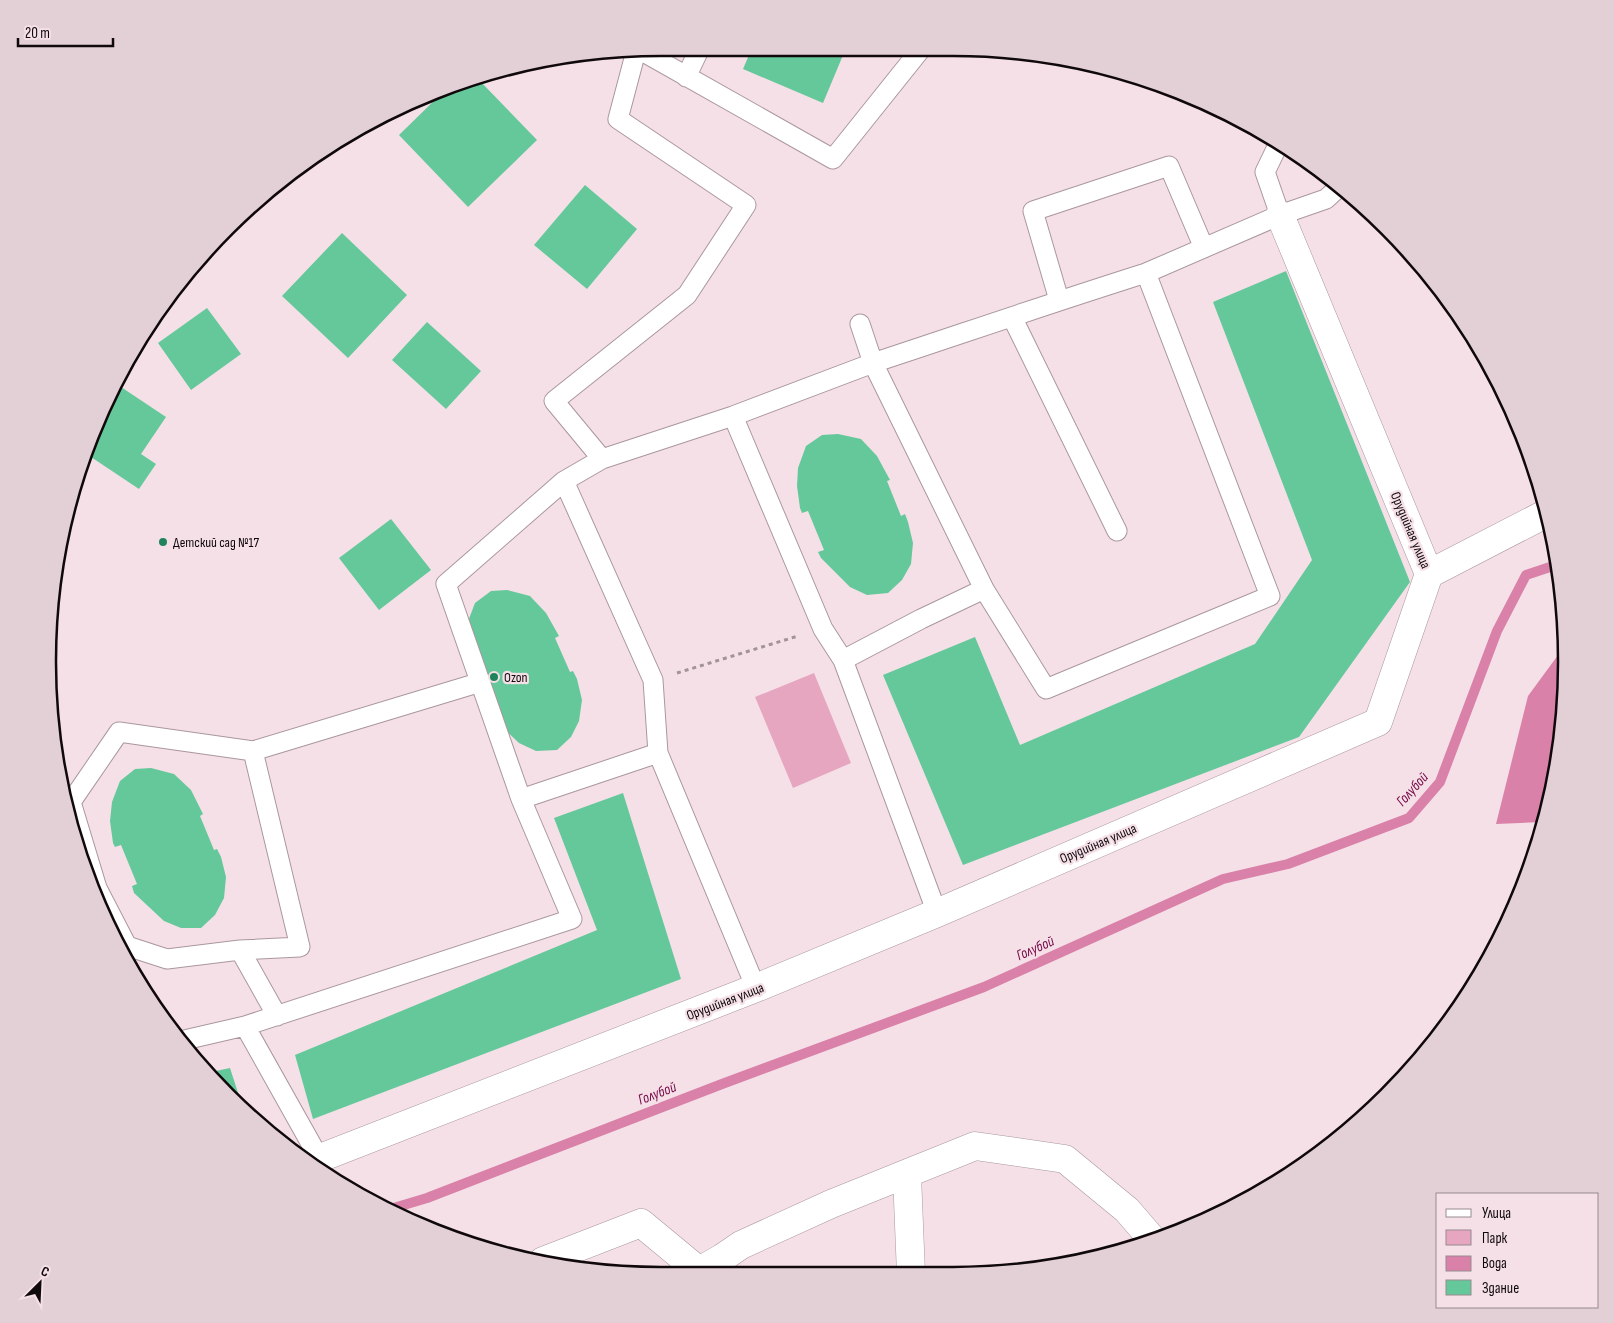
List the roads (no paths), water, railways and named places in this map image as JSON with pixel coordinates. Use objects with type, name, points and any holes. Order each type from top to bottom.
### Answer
[{"type":"street","name":"Орудийная улица","points":[[317,1159],[756,988],[937,913],[1378,722],[1429,574],[1280,215]]},
{"type":"street","points":[[1429,574],[1540,517]]},
{"type":"street","points":[[706,1267],[741,1245],[831,1204],[975,1146],[1065,1159],[1127,1210],[1148,1235]]},
{"type":"street","points":[[907,1175],[911,1267]]},
{"type":"street","points":[[554,1257],[641,1223],[694,1267]]},
{"type":"lane","points":[[686,76],[696,56]]},
{"type":"lane","points":[[652,57],[833,159],[915,56]]},
{"type":"lane","points":[[602,459],[554,401],[687,295],[746,206],[618,119],[634,57]]},
{"type":"lane","points":[[1276,150],[1266,172],[1280,215]]},
{"type":"lane","points":[[1059,300],[1033,211],[1169,166],[1204,248]]},
{"type":"lane","points":[[188,1039],[245,1026],[572,920],[521,799],[446,584],[564,481],[602,459],[733,416],[873,363],[1059,300],[1146,274],[1280,215],[1326,199],[1334,192]]},
{"type":"lane","points":[[860,324],[873,363],[984,589],[1046,689],[1270,596],[1146,274]]},
{"type":"lane","points":[[1012,317],[1117,531]]},
{"type":"lane","points":[[733,416],[823,629],[843,660],[937,913]]},
{"type":"lane","points":[[564,481],[653,680],[658,753],[756,988]]},
{"type":"lane","points":[[843,660],[921,619],[984,589]]},
{"type":"lane","points":[[73,800],[119,732],[253,751],[481,682]]},
{"type":"lane","points":[[128,946],[166,959],[240,950],[300,947],[253,751]]},
{"type":"lane","points":[[521,799],[658,753]]},
{"type":"lane","points":[[240,950],[276,1016]]},
{"type":"lane","points":[[245,1026],[313,1156]]},
{"type":"water","points":[[1558,656],[1553,741],[1536,822],[1496,824],[1528,696]]},
{"type":"waterway","name":"Голубой","points":[[399,1206],[427,1198],[722,1084],[984,987],[1223,879],[1288,864],[1409,818],[1440,782],[1497,631],[1526,575],[1550,567]]},
{"type":"place","name":"Детский сад №17","points":[[163,542]]},
{"type":"place","name":"Ozon","points":[[494,677]]}]
